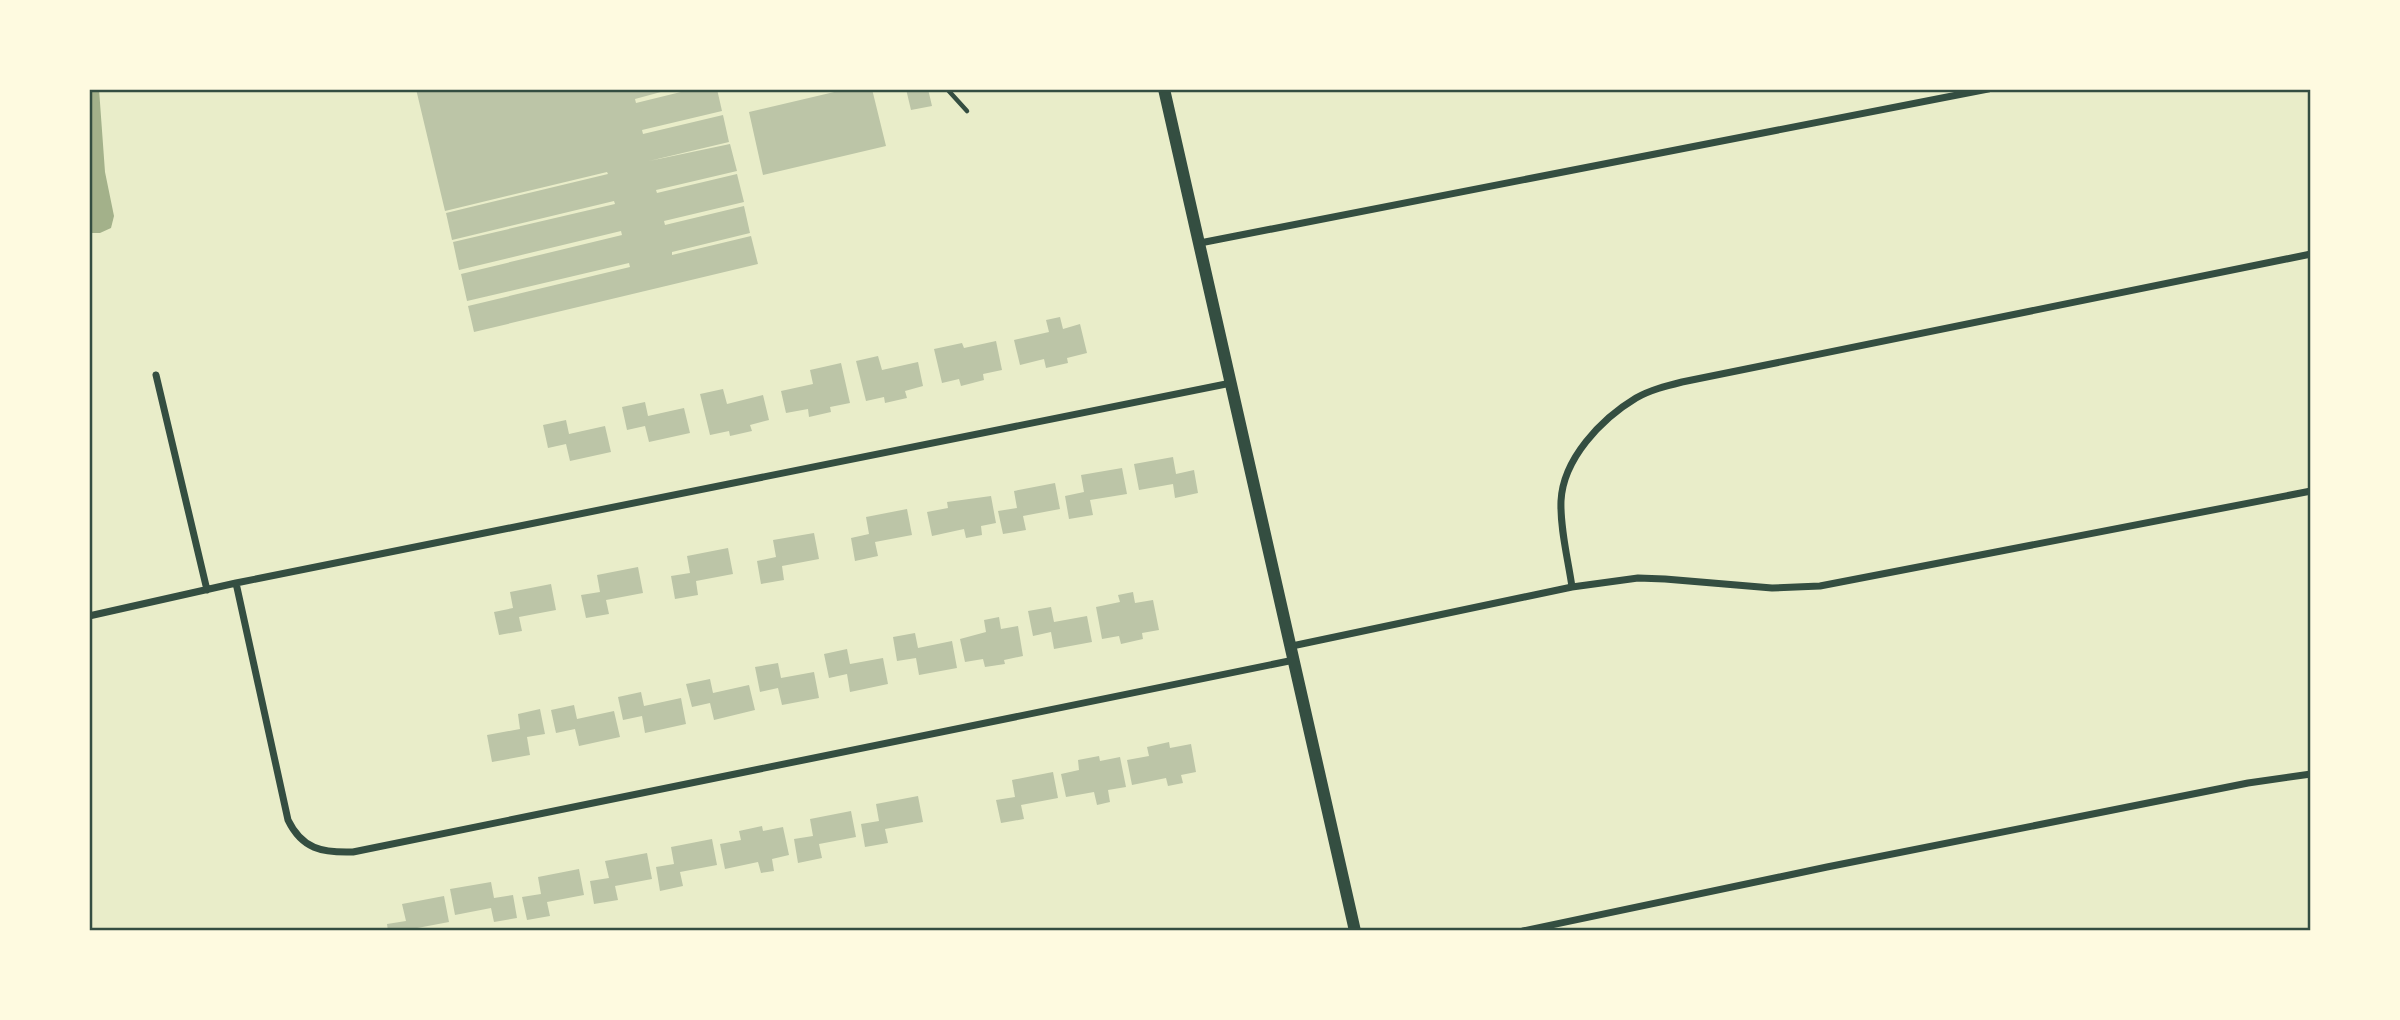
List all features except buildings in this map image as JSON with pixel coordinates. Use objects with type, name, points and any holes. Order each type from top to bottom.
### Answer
[{"type":"street","points":[[1164,89],[1355,931]]},
{"type":"street","points":[[1200,243],[1988,89]]},
{"type":"street","points":[[1572,587],[1561,517],[1561,499],[1568,471],[1596,431],[1623,407],[1653,390],[2311,254]]},
{"type":"street","points":[[156,375],[207,590]]},
{"type":"street","points":[[89,616],[236,583],[1232,383]]},
{"type":"street","points":[[1292,646],[1572,587],[1638,578],[1772,588],[1820,586],[2311,491]]},
{"type":"street","points":[[236,583],[283,801],[294,832],[302,842],[323,851],[353,852],[1295,660]]},
{"type":"street","points":[[1523,931],[1841,864],[2248,783],[2311,774]]},
{"type":"lane","points":[[947,89],[967,111]]},
{"type":"shaded area","points":[[89,89],[99,89],[105,172],[114,216],[111,228],[100,233],[89,233]]}]
